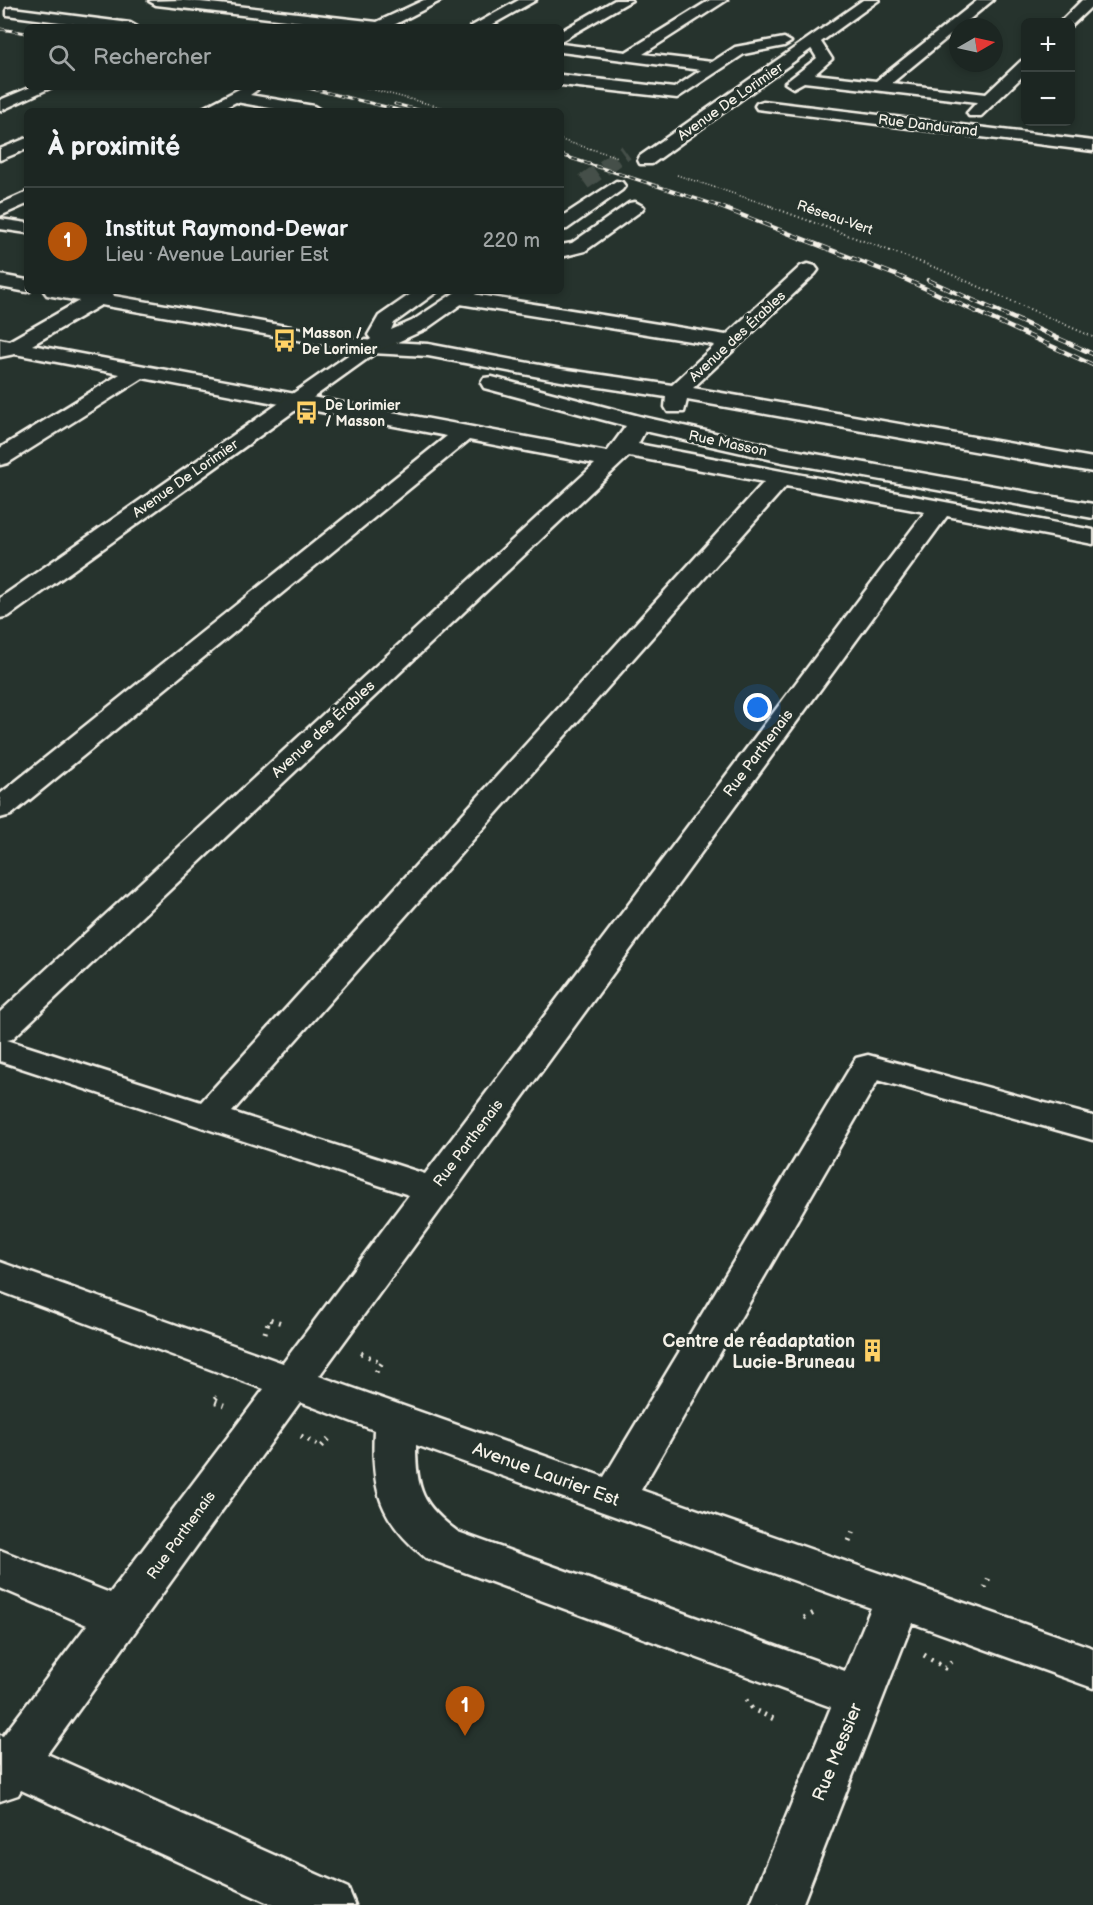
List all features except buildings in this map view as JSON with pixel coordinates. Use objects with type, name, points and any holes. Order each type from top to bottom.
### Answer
[{"type":"street","points":[[37,0],[13,9],[12,12],[106,24]]},
{"type":"street","points":[[158,0],[156,1],[354,24]]},
{"type":"street","points":[[197,22],[249,0]]},
{"type":"street","points":[[386,24],[435,0]]},
{"type":"street","points":[[483,24],[530,0]]},
{"type":"street","points":[[564,35],[625,0]]},
{"type":"street","points":[[629,56],[720,0]]},
{"type":"street","name":"Avenue De Lorimier","points":[[646,160],[872,0]]},
{"type":"street","points":[[880,85],[986,0]]},
{"type":"street","points":[[1071,18],[1090,0]]},
{"type":"street","points":[[301,18],[329,4]]},
{"type":"street","name":"Avenue De Lorimier","points":[[564,80],[677,93],[740,50],[788,39],[756,61]]},
{"type":"street","name":"Avenue De Lorimier","points":[[763,106],[825,59],[814,42]]},
{"type":"street","points":[[564,48],[716,67]]},
{"type":"street","points":[[959,129],[1021,69]]},
{"type":"street","points":[[802,77],[991,99]]},
{"type":"street","points":[[0,106],[37,90]]},
{"type":"street","points":[[212,108],[249,90]]},
{"type":"street","points":[[234,97],[297,108]]},
{"type":"street","name":"Rue Dandurand","points":[[763,106],[1093,146]]},
{"type":"street","points":[[0,155],[24,144]]},
{"type":"street","points":[[564,223],[616,186]]},
{"type":"street","points":[[0,210],[24,198]]},
{"type":"street","points":[[564,251],[578,248],[635,207]]},
{"type":"street","points":[[0,224],[24,228]]},
{"type":"street","name":"Avenue des Érables","points":[[677,399],[732,342],[808,270]]},
{"type":"street","points":[[0,281],[24,285]]},
{"type":"street","name":"Avenue De Lorimier","points":[[370,347],[386,320],[424,294]]},
{"type":"street","points":[[4,349],[105,295]]},
{"type":"street","name":"Rue Masson","points":[[105,295],[370,347],[428,350],[677,399],[1093,465]]},
{"type":"street","points":[[465,295],[732,342]]},
{"type":"street","name":"Avenue De Lorimier","points":[[0,610],[370,347],[419,325],[465,295]]},
{"type":"street","name":"Rue Masson","points":[[370,347],[402,364],[519,389],[639,423],[782,455],[1093,512]]},
{"type":"street","name":"Rue Masson","points":[[4,349],[297,399],[465,432],[779,479],[1093,537]]},
{"type":"street","points":[[0,458],[138,372]]},
{"type":"street","name":"Rue Masson","points":[[677,399],[745,425],[839,443]]},
{"type":"street","name":"Avenue des Érables","points":[[0,1030],[618,454],[639,423]]},
{"type":"street","points":[[0,809],[465,432]]},
{"type":"street","points":[[922,458],[957,464]]},
{"type":"street","points":[[207,1118],[779,479]]},
{"type":"street","name":"Rue Parthenais","points":[[4,1766],[120,1618],[433,1190],[940,509]]},
{"type":"street","points":[[0,1049],[433,1190]]},
{"type":"street","points":[[614,1498],[868,1066],[1093,1128]]},
{"type":"street","name":"Avenue Laurier Est","points":[[0,1276],[292,1383],[1093,1668]]},
{"type":"street","points":[[396,1420],[394,1472],[400,1502],[419,1529],[442,1545],[859,1697]]},
{"type":"street","points":[[0,1568],[120,1618]]},
{"type":"street","name":"Rue Messier","points":[[776,1905],[898,1599]]},
{"type":"street","points":[[4,1766],[329,1905]]},
{"type":"path","points":[[375,90],[444,108]]},
{"type":"path","points":[[564,141],[624,159]]},
{"type":"path","name":"Réseau-Vert","points":[[676,174],[866,239],[992,289],[1093,337]]},
{"type":"path","points":[[262,1342],[269,1319],[292,1326]]},
{"type":"path","points":[[356,1351],[382,1363],[373,1376]]},
{"type":"path","points":[[296,1433],[321,1447],[334,1435]]},
{"type":"tunnel","points":[[584,182],[626,152]]},
{"type":"railway","points":[[0,29],[24,33]]},
{"type":"railway","points":[[316,90],[391,108]]},
{"type":"railway","points":[[395,104],[410,108]]},
{"type":"railway","points":[[564,156],[722,207]]},
{"type":"railway","points":[[718,206],[898,276],[1093,365]]},
{"type":"railway","points":[[928,280],[1093,354]]},
{"type":"place","name":"Masson / De Lorimier","points":[[284,341]]},
{"type":"place","name":"De Lorimier / Masson","points":[[307,413]]},
{"type":"place","name":"Centre de réadaptation Lucie-Bruneau","points":[[873,1351]]},
{"type":"place","name":"Institut Raymond-Dewar","points":[[465,1736]]}]
